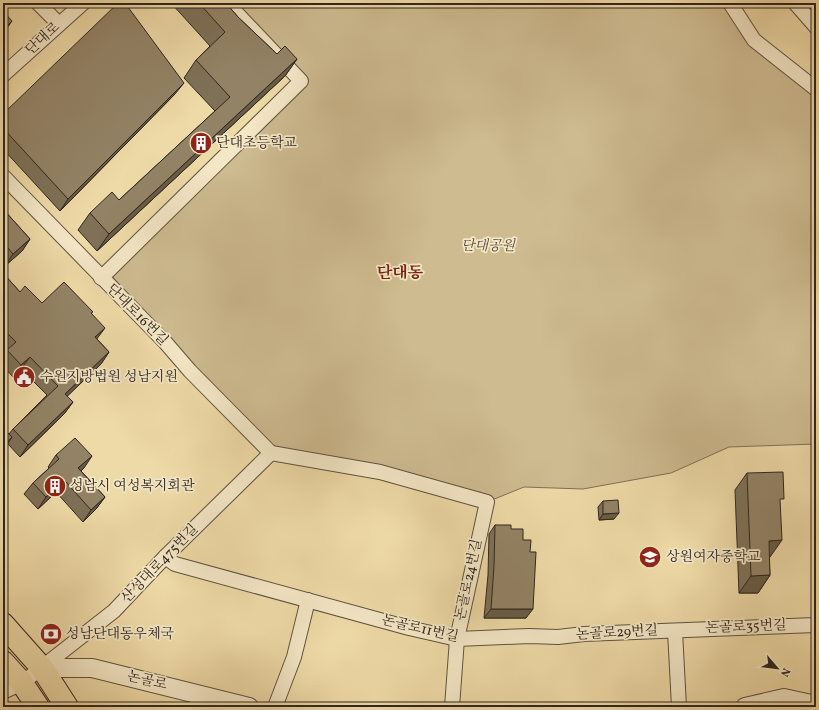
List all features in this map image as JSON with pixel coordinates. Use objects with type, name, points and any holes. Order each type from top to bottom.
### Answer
[{"type":"main road","points":[[3,624],[42,668],[67,707]]},
{"type":"main road","points":[[3,662],[12,687],[38,707]]},
{"type":"street","points":[[38,3],[59,24]]},
{"type":"street","name":"단대로","points":[[3,75],[83,3]]},
{"type":"street","points":[[101,278],[301,81],[227,3]]},
{"type":"street","points":[[730,3],[754,40],[816,89]]},
{"type":"street","points":[[795,3],[816,27]]},
{"type":"street","name":"단대로16번길","points":[[3,176],[271,453]]},
{"type":"street","name":"논골로24번길","points":[[271,453],[380,472],[487,502],[456,639],[452,707]]},
{"type":"street","name":"산성대로475번길","points":[[12,687],[42,668],[114,611],[165,557],[271,453]]},
{"type":"street","name":"논골로11번길","points":[[165,557],[175,564],[409,628],[456,639],[529,636],[558,637]]},
{"type":"street","points":[[275,707],[294,657],[308,600]]},
{"type":"street","name":"논골로35번길","points":[[675,631],[716,628],[816,625]]},
{"type":"street","points":[[675,631],[679,707]]},
{"type":"street","name":"논골로29번길","points":[[558,637],[584,634],[675,631]]},
{"type":"street","name":"논골로","points":[[42,668],[92,668],[242,706]]},
{"type":"street","points":[[745,707],[784,698],[816,705]]},
{"type":"green space","name":"단대공원","points":[[229,3],[730,3],[754,40],[816,89],[816,444],[729,447],[671,473],[583,489],[524,487],[487,502],[271,453],[222,403],[111,275],[307,82]]},
{"type":"building","points":[[118,3],[125,3],[184,83],[68,199],[3,128],[3,114]]},
{"type":"building","points":[[199,3],[226,3],[238,17],[277,54],[285,46],[297,59],[109,234],[90,213],[112,192],[119,200],[230,97],[196,60],[225,32]]},
{"type":"building","points":[[3,11],[12,21],[3,30]]},
{"type":"building","points":[[3,209],[30,239],[13,254],[3,242]]},
{"type":"building","points":[[3,273],[20,292],[25,286],[42,303],[64,282],[93,312],[91,313],[105,328],[95,337],[109,352],[65,394],[73,402],[28,445],[13,429],[58,386],[30,357],[21,365],[7,350],[16,342],[3,329]]},
{"type":"building","points":[[3,428],[12,437],[3,447]]},
{"type":"building","points":[[75,438],[92,456],[78,468],[105,497],[91,510],[65,481],[46,497],[33,483],[59,459],[56,455]]},
{"type":"building","points":[[783,472],[784,499],[780,499],[782,540],[769,541],[770,575],[751,576],[747,473]]},
{"type":"building","points":[[618,500],[619,513],[603,514],[603,501]]},
{"type":"building","points":[[495,525],[511,525],[511,529],[523,529],[523,540],[531,540],[530,552],[536,552],[533,609],[491,609]]},
{"type":"place","name":"단대초등학교","points":[[201,143]]},
{"type":"place","name":"수원지방법원 성남지원","points":[[24,377]]},
{"type":"place","name":"성남시 여성복지회관","points":[[55,486]]},
{"type":"place","name":"상원여자중학교","points":[[650,557]]},
{"type":"place","name":"성남단대동우체국","points":[[51,634]]},
{"type":"district","name":"단대동","points":[[400,274]]}]
